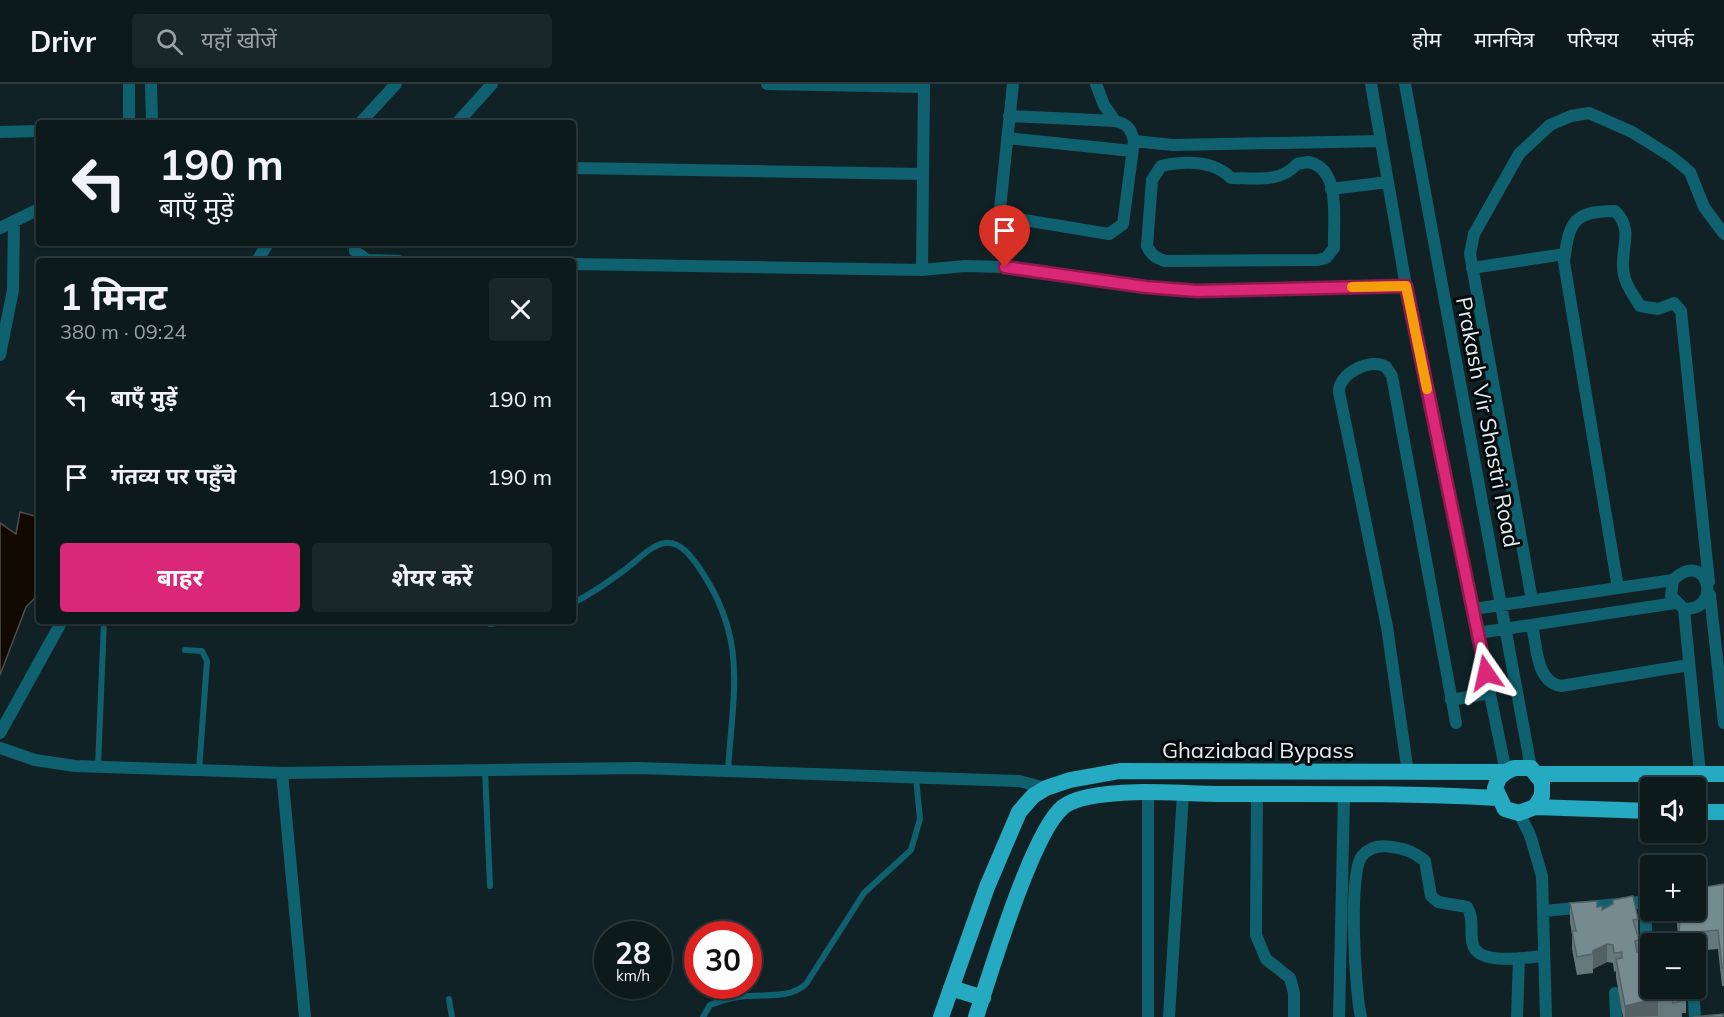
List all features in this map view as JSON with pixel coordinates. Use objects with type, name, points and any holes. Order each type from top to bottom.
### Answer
[{"type":"highway","name":"Ghaziabad Bypass","points":[[941,1017],[987,887],[1019,812],[1034,796],[1046,788],[1070,780],[1119,771],[1408,773],[1506,772],[1514,768],[1534,771],[1724,774]]},
{"type":"highway","points":[[1527,810],[1542,796],[1542,782],[1534,771]]},
{"type":"highway","points":[[1506,772],[1499,778],[1495,788],[1497,798],[1505,809],[1640,811]]},
{"type":"highway","name":"Ghaziabad Bypass","points":[[976,1017],[1035,852],[1056,814],[1063,807],[1089,796],[1432,794],[1497,798]]},
{"type":"highway","points":[[1706,812],[1724,812]]},
{"type":"highway","points":[[951,988],[982,998]]},
{"type":"street","points":[[129,84],[129,120]]},
{"type":"street","points":[[151,84],[152,120]]},
{"type":"street","points":[[363,120],[396,84]]},
{"type":"street","points":[[460,120],[492,84]]},
{"type":"street","points":[[767,84],[924,85],[922,270]]},
{"type":"street","points":[[1010,116],[1115,121],[1124,123],[1131,129],[1133,146],[1123,224],[1109,234],[1006,217],[1002,214],[1000,209],[1013,84]]},
{"type":"street","points":[[1096,84],[1104,105],[1115,121]]},
{"type":"street","points":[[1371,84],[1406,286],[1506,772]]},
{"type":"street","name":"Prakash Vir Shastri Road","points":[[1405,84],[1505,628],[1534,771]]},
{"type":"street","points":[[1532,600],[1472,268],[1470,254],[1474,234],[1520,154],[1550,125],[1571,116],[1589,113],[1632,132],[1672,157],[1690,172],[1704,207],[1724,234]]},
{"type":"street","points":[[0,132],[36,131]]},
{"type":"street","points":[[1007,138],[1133,146],[1381,141]]},
{"type":"street","points":[[1308,162],[1320,164],[1327,171],[1331,189],[1334,248],[1326,258],[1318,260],[1165,261],[1156,258],[1147,246],[1152,180],[1161,166],[1206,164],[1223,170],[1231,178],[1280,177],[1291,172],[1297,164],[1308,162]]},
{"type":"street","points":[[576,168],[922,174]]},
{"type":"street","points":[[1331,189],[1388,182]]},
{"type":"street","points":[[0,228],[36,211]]},
{"type":"street","points":[[1618,588],[1564,262],[1572,225],[1589,211],[1615,211],[1622,218],[1626,228],[1624,275],[1640,306],[1658,309],[1674,303],[1681,311],[1724,723]]},
{"type":"street","points":[[0,355],[13,290],[14,222]]},
{"type":"street","points":[[356,246],[355,251],[364,258]]},
{"type":"street","points":[[1472,268],[1565,254]]},
{"type":"street","points":[[576,264],[922,270],[965,266],[1005,267],[1146,287],[1197,291],[1406,286]]},
{"type":"street","points":[[1408,773],[1387,627],[1339,392],[1342,378],[1353,370],[1382,364],[1392,376],[1456,723]]},
{"type":"street","points":[[1473,609],[1672,580],[1680,572],[1691,570],[1702,573],[1709,588],[1704,604],[1695,609],[1679,606],[1478,633]]},
{"type":"street","points":[[1672,580],[1671,596],[1679,606],[1689,665],[1700,774]]},
{"type":"street","points":[[0,733],[60,624]]},
{"type":"street","points":[[1532,626],[1544,678],[1550,684],[1561,686],[1689,665]]},
{"type":"street","points":[[1451,700],[1490,693]]},
{"type":"street","points":[[0,748],[35,760],[98,766],[199,770],[282,773],[638,768],[1019,781],[1046,788]]},
{"type":"street","points":[[282,773],[305,1017]]},
{"type":"street","points":[[1148,794],[1148,1017]]},
{"type":"street","points":[[1169,1017],[1183,794]]},
{"type":"street","points":[[1257,794],[1256,935],[1266,959],[1290,978],[1294,993],[1294,1017]]},
{"type":"street","points":[[1339,1017],[1344,796]]},
{"type":"street","points":[[1527,810],[1542,876],[1546,1017]]},
{"type":"street","points":[[1361,1017],[1358,1005],[1354,914],[1355,876],[1361,857],[1370,849],[1382,845],[1407,849],[1425,861],[1431,896],[1438,902],[1467,907],[1471,914],[1472,944],[1476,950],[1495,958],[1544,956]]},
{"type":"street","points":[[1544,911],[1640,903]]},
{"type":"street","points":[[1517,1017],[1519,958]]},
{"type":"street","points":[[1615,993],[1616,1017]]},
{"type":"street","points":[[1694,999],[1695,1017]]},
{"type":"lane","points":[[576,601],[660,545],[674,544],[685,551],[723,606],[730,631],[735,658],[728,771]]},
{"type":"lane","points":[[98,766],[104,624]]},
{"type":"lane","points":[[185,650],[202,651],[207,661],[199,770]]},
{"type":"lane","points":[[485,770],[490,886]]},
{"type":"lane","points":[[703,1017],[710,1005],[724,999],[783,995],[797,992],[806,984],[864,893],[911,849],[920,819],[916,777]]},
{"type":"lane","points":[[449,999],[452,1017]]},
{"type":"shaded area","points":[[20,512],[36,516],[36,597],[26,607],[0,675],[0,523],[16,534]]},
{"type":"building","points":[[1724,884],[1724,968],[1722,968],[1718,930],[1679,933],[1680,921],[1706,921],[1706,887]]},
{"type":"building","points":[[1633,896],[1638,919],[1633,920],[1639,940],[1635,941],[1637,952],[1640,951],[1640,999],[1654,999],[1625,1006],[1616,959],[1622,958],[1622,952],[1614,953],[1613,945],[1607,944],[1593,951],[1593,954],[1577,957],[1572,931],[1576,931],[1570,903],[1597,901],[1597,907],[1602,906],[1602,910],[1613,904],[1613,900]]},
{"type":"building","points":[[1672,999],[1682,999],[1682,1001],[1673,1003]]},
{"type":"building","points":[[1723,1014],[1723,1017],[1693,1017]]},
{"type":"slow traffic","points":[[1352,287],[1406,286],[1427,389]]},
{"type":"route","points":[[1005,267],[1054,272],[1146,287],[1197,291],[1406,286],[1486,673]]}]
